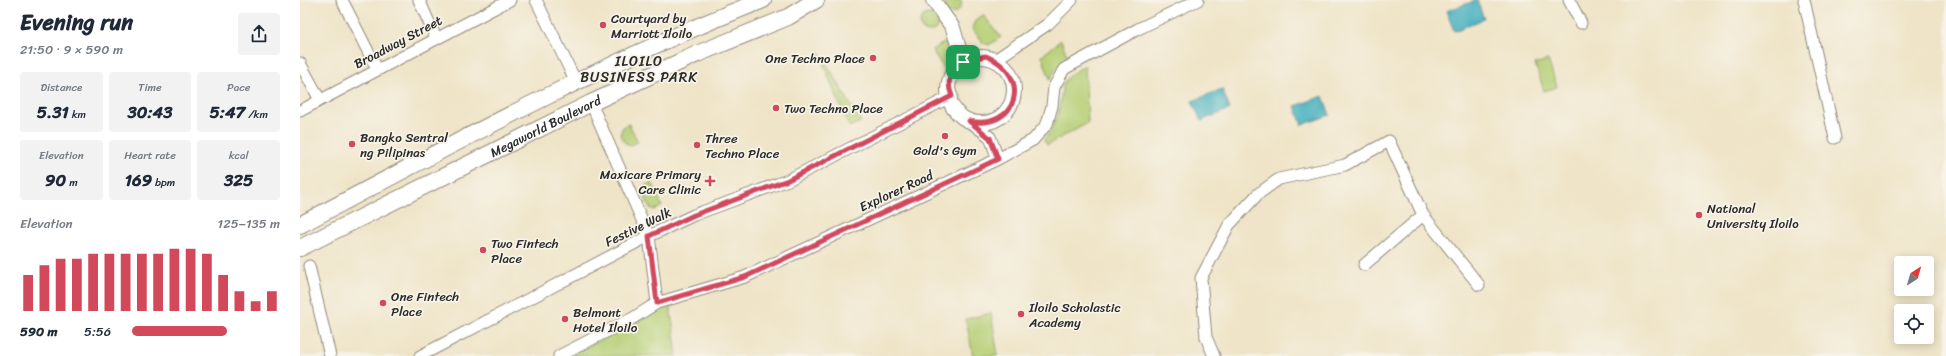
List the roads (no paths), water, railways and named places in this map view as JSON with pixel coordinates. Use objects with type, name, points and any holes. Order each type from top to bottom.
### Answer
[{"type":"main road","name":"Megaworld Boulevard","points":[[300,226],[576,82],[701,24],[762,0]]},
{"type":"main road","name":"Megaworld Boulevard","points":[[300,248],[591,103],[697,54],[788,17],[816,0]]},
{"type":"street","points":[[342,0],[377,69]]},
{"type":"street","points":[[419,0],[436,38]]},
{"type":"street","name":"Broadway Street","points":[[300,111],[510,0]]},
{"type":"street","points":[[536,0],[576,82]]},
{"type":"street","points":[[933,0],[953,28],[963,62]]},
{"type":"street","points":[[995,60],[1048,24],[1072,0]]},
{"type":"street","name":"Explorer Road","points":[[559,356],[633,318],[657,303],[745,277],[998,159],[1033,140],[1048,124],[1054,87],[1064,70],[1138,29],[1198,0]]},
{"type":"street","points":[[1569,0],[1582,23]]},
{"type":"street","points":[[1804,0],[1836,138]]},
{"type":"street","points":[[969,121],[979,123],[990,122],[1000,118],[1007,111],[1015,92],[1014,82],[1010,72],[995,60],[986,56],[973,57],[956,67],[950,76],[948,86],[949,97],[952,107],[960,115],[990,138],[998,159]]},
{"type":"street","points":[[300,63],[320,100]]},
{"type":"street","name":"Festive Walk","points":[[420,356],[649,236],[694,215],[788,180],[952,96],[948,86]]},
{"type":"street","points":[[591,103],[649,236],[657,303]]},
{"type":"street","points":[[1214,356],[1206,337],[1202,278],[1229,225],[1258,194],[1279,179],[1345,165],[1389,140],[1423,215],[1479,285]]},
{"type":"street","points":[[1364,265],[1423,215]]},
{"type":"street","points":[[309,266],[330,356]]},
{"type":"water","points":[[1477,0],[1484,19],[1454,31],[1446,11]]},
{"type":"water","points":[[1222,89],[1230,109],[1201,121],[1192,101]]},
{"type":"water","points":[[1323,96],[1330,115],[1302,125],[1295,106]]},
{"type":"place","name":"Courtyard by Marriott Iloilo","points":[[603,25]]},
{"type":"place","name":"One Techno Place","points":[[873,58]]},
{"type":"place","name":"Two Techno Place","points":[[776,108]]},
{"type":"place","name":"Gold's Gym","points":[[945,136]]},
{"type":"place","name":"Bangko Sentral ng Pilipinas","points":[[352,144]]},
{"type":"place","name":"Three Techno Place","points":[[697,145]]},
{"type":"place","name":"Maxicare Primary Care Clinic","points":[[710,181]]},
{"type":"place","name":"National University Iloilo","points":[[1699,215]]},
{"type":"place","name":"Two Fintech Place","points":[[483,250]]},
{"type":"place","name":"One Fintech Place","points":[[383,303]]},
{"type":"place","name":"Iloilo Scholastic Academy","points":[[1021,314]]},
{"type":"place","name":"Belmont Hotel Iloilo","points":[[565,319]]},
{"type":"district","name":"ILOILO BUSINESS PARK","points":[[639,70]]}]
